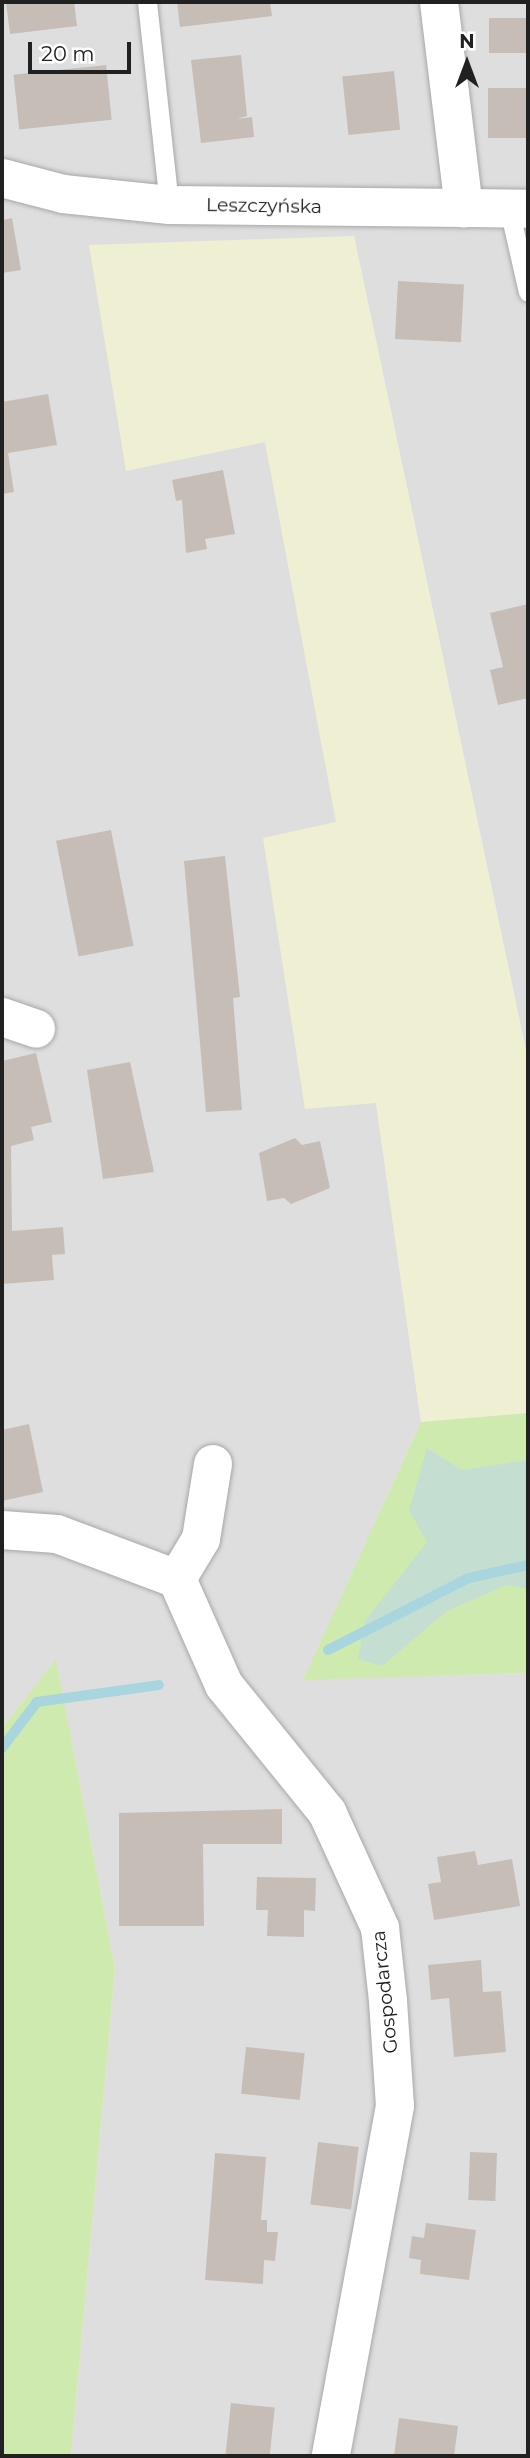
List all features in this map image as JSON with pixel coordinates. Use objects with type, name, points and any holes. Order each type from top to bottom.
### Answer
[{"type":"street","points":[[439,2],[464,208]]},
{"type":"street","name":"Leszczyńska","points":[[2,178],[63,194],[169,205],[519,209]]},
{"type":"street","points":[[2,1530],[57,1534],[177,1579],[201,1539],[213,1464]]},
{"type":"street","name":"Gospodarcza","points":[[177,1579],[225,1685],[327,1812],[380,1928],[396,2106],[331,2456]]},
{"type":"lane","points":[[147,2],[169,205]]},
{"type":"lane","points":[[519,209],[528,292]]},
{"type":"shaded area","points":[[2,2],[528,2],[528,1060],[354,237],[265,441],[335,812],[421,1422],[304,1679],[528,1673],[528,2456],[71,2456],[115,1968],[56,1660],[2,1728]]},
{"type":"green space","points":[[354,236],[528,1060],[528,1413],[421,1422],[376,1103],[305,1109],[263,838],[336,822],[265,442],[126,471],[89,245]]},
{"type":"green space","points":[[528,1413],[528,1673],[303,1680],[421,1422]]},
{"type":"green space","points":[[427,1448],[462,1470],[528,1460],[528,1589],[507,1585],[447,1611],[382,1666],[358,1659],[365,1621],[427,1542],[409,1510]]},
{"type":"green space","points":[[56,1659],[115,1968],[71,2456],[2,2456],[2,1728]]},
{"type":"building","points":[[6,2],[74,2],[77,26],[10,34]]},
{"type":"building","points":[[177,2],[270,2],[272,16],[180,27]]},
{"type":"building","points":[[489,18],[528,18],[528,53],[489,53]]},
{"type":"building","points":[[241,55],[247,116],[237,119],[252,117],[254,137],[201,143],[191,60]]},
{"type":"building","points":[[106,65],[112,120],[19,129],[14,75]]},
{"type":"building","points":[[394,71],[400,130],[348,135],[342,76]]},
{"type":"building","points":[[488,88],[528,88],[528,138],[488,138]]},
{"type":"building","points":[[12,218],[21,270],[2,273],[2,220]]},
{"type":"building","points":[[398,281],[464,284],[461,342],[395,339]]},
{"type":"building","points":[[48,394],[57,445],[8,453],[14,492],[2,494],[2,402]]},
{"type":"building","points":[[223,470],[235,534],[205,539],[207,549],[186,553],[182,500],[176,501],[172,480]]},
{"type":"building","points":[[528,604],[528,698],[498,705],[490,670],[503,667],[490,613]]},
{"type":"building","points":[[111,830],[134,946],[79,957],[56,841]]},
{"type":"building","points":[[225,856],[240,997],[233,998],[242,1110],[206,1112],[184,861]]},
{"type":"building","points":[[36,1053],[52,1122],[31,1127],[34,1140],[11,1146],[12,1231],[63,1227],[65,1254],[52,1255],[54,1280],[2,1284],[2,1061]]},
{"type":"building","points":[[130,1062],[154,1172],[103,1179],[87,1070]]},
{"type":"building","points":[[295,1138],[302,1145],[320,1141],[330,1188],[291,1204],[284,1198],[267,1201],[259,1153]]},
{"type":"building","points":[[29,1424],[43,1492],[2,1501],[2,1430]]},
{"type":"building","points":[[282,1809],[282,1844],[203,1844],[204,1926],[119,1926],[119,1813]]},
{"type":"building","points":[[475,1851],[478,1865],[512,1859],[520,1906],[434,1920],[428,1884],[441,1882],[437,1857]]},
{"type":"building","points":[[257,1877],[316,1878],[315,1911],[304,1910],[304,1937],[267,1936],[268,1910],[256,1910]]},
{"type":"building","points":[[481,1960],[483,1992],[501,1991],[506,2052],[454,2057],[449,1998],[431,2000],[428,1965]]},
{"type":"building","points":[[246,2047],[305,2053],[300,2100],[241,2094]]},
{"type":"building","points":[[318,2142],[359,2147],[351,2210],[310,2205]]},
{"type":"building","points":[[470,2152],[497,2153],[495,2201],[468,2200]]},
{"type":"building","points":[[215,2153],[266,2157],[261,2220],[267,2220],[267,2232],[278,2232],[275,2261],[264,2260],[263,2284],[205,2280]]},
{"type":"building","points":[[426,2223],[476,2230],[469,2280],[420,2274],[421,2260],[409,2258],[412,2236],[424,2238]]},
{"type":"building","points":[[231,2403],[275,2408],[270,2456],[226,2454]]},
{"type":"building","points":[[399,2418],[458,2426],[454,2456],[394,2456]]},
{"type":"waterway","points":[[328,1650],[469,1578],[528,1565]]},
{"type":"waterway","points":[[2,1748],[37,1702],[159,1685]]}]
